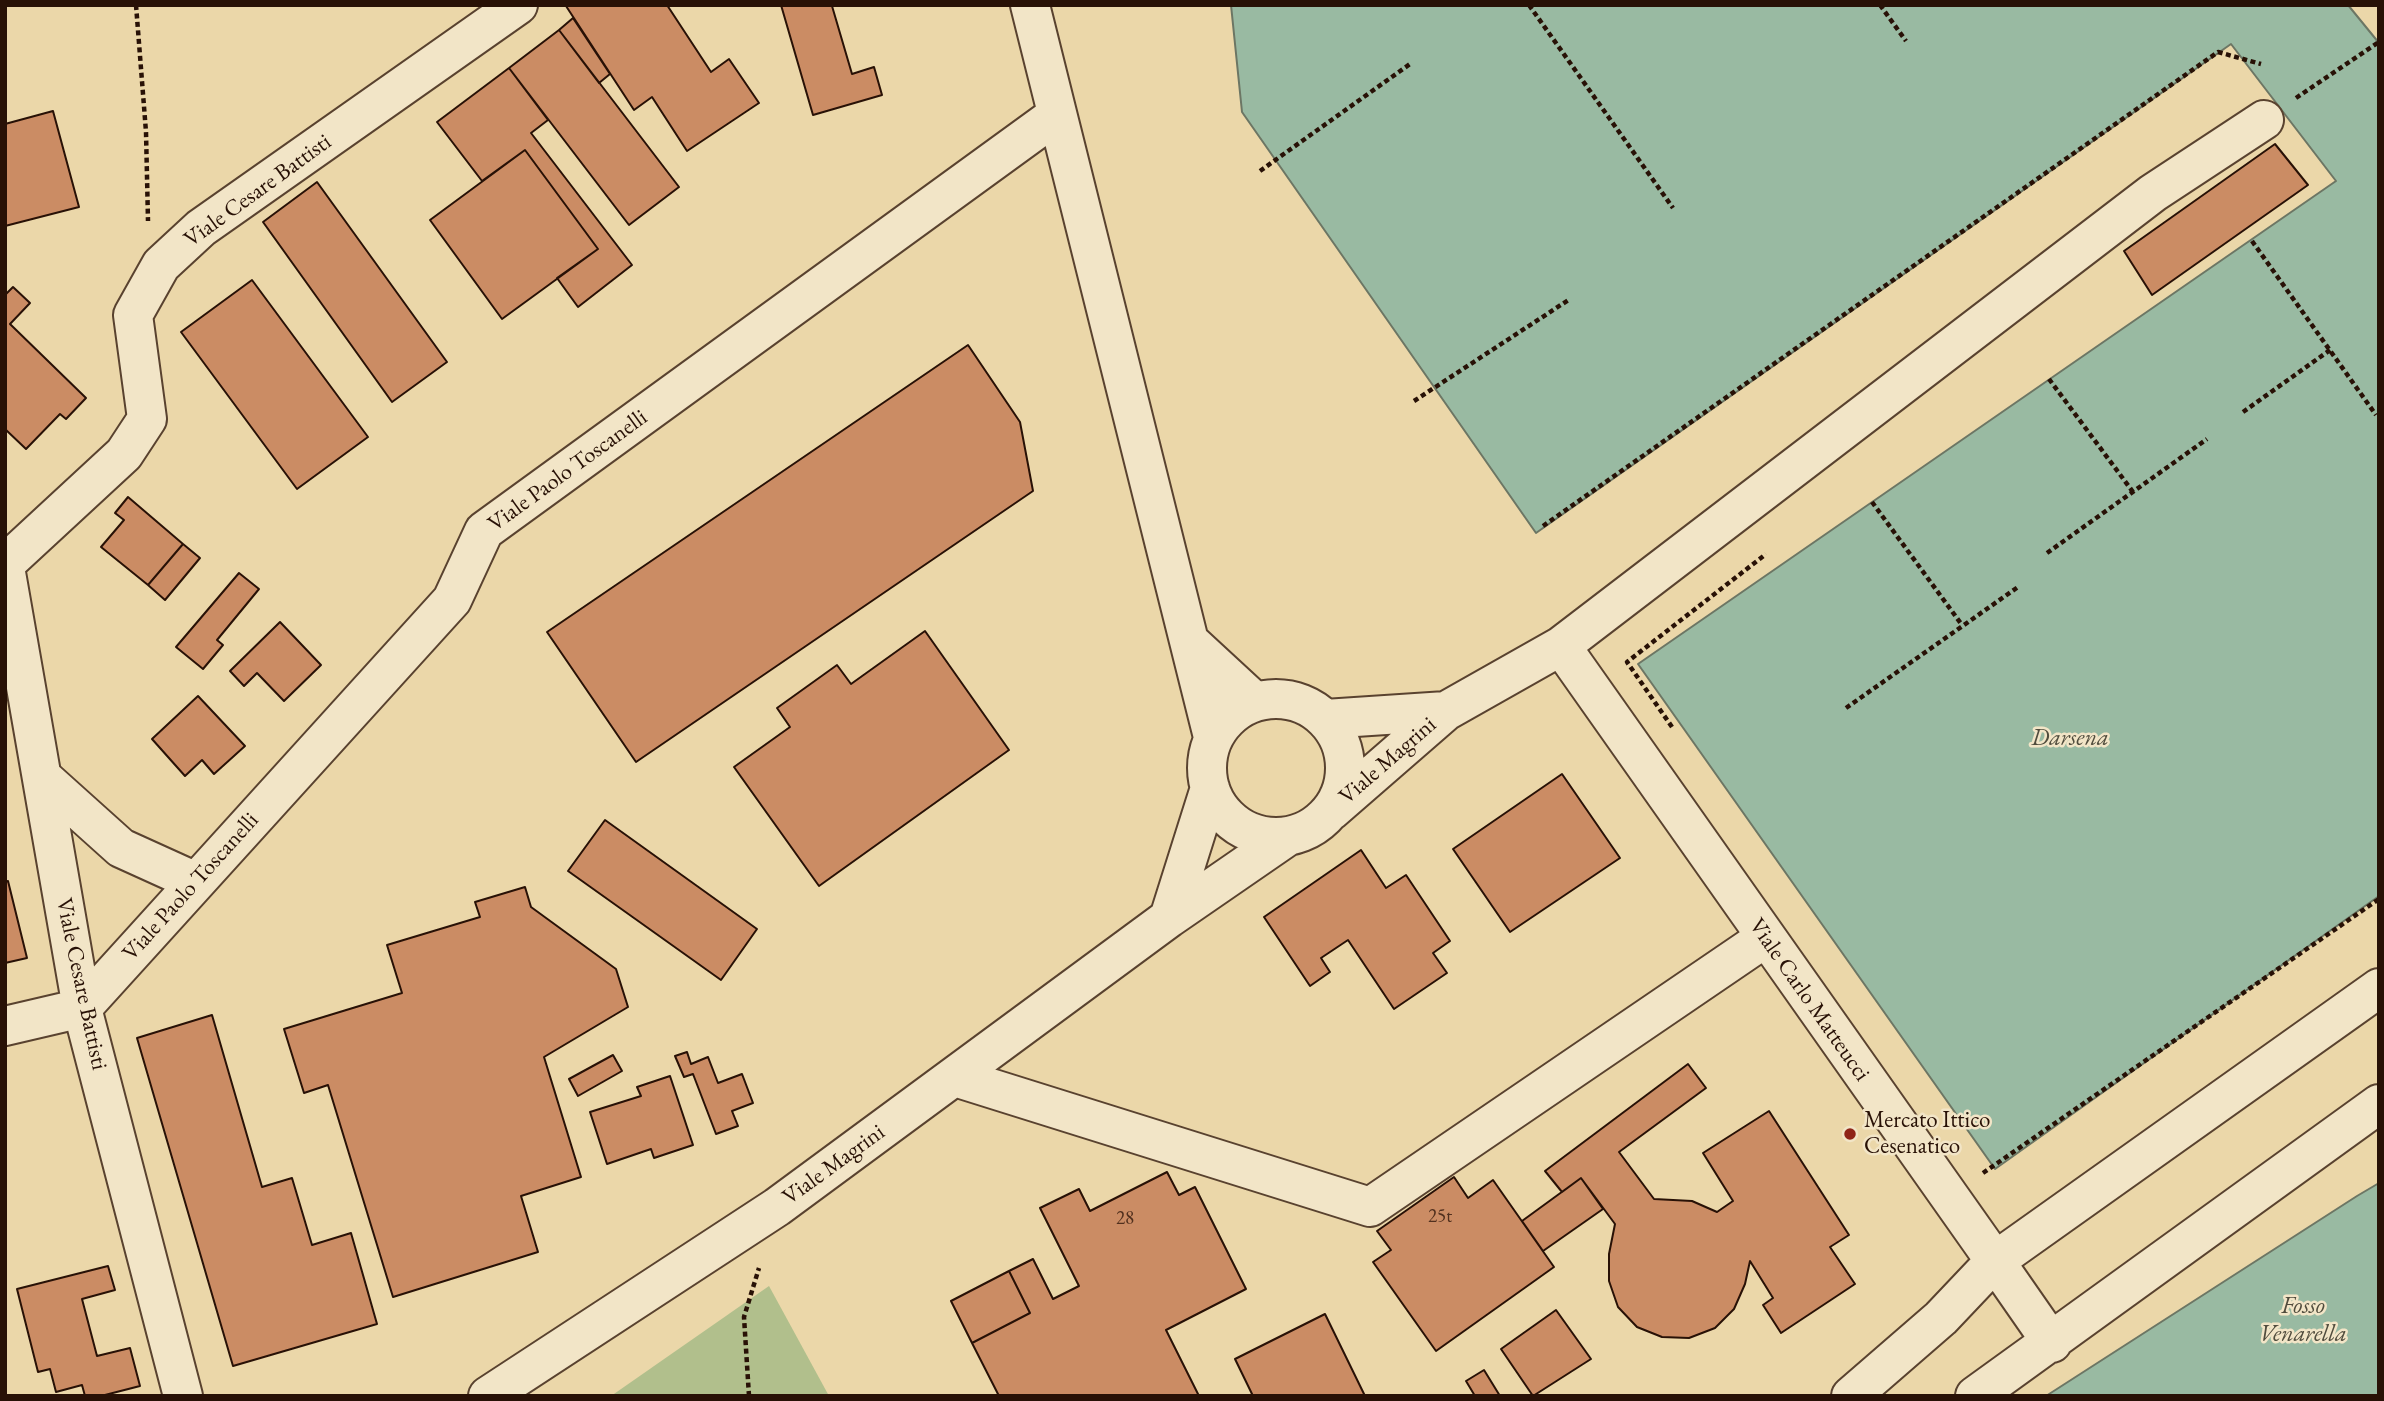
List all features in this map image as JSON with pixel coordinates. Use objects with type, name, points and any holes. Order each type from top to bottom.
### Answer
[{"type":"street","name":"Viale Cesare Battisti","points":[[183,1396],[82,1008],[5,565],[124,454],[147,419],[133,315],[161,265],[201,228],[518,5]]},
{"type":"street","points":[[1030,5],[1055,116],[1213,737]]},
{"type":"street","name":"Viale Paolo Toscanelli","points":[[82,1008],[452,600],[484,531],[1055,116]]},
{"type":"street","name":"Viale Magrini","points":[[1331,811],[1446,711],[1560,646],[2153,193],[2264,120]]},
{"type":"street","points":[[1190,642],[1255,702]]},
{"type":"street","name":"Viale Carlo Matteucci","points":[[1560,646],[2052,1343]]},
{"type":"street","points":[[1274,699],[1292,701],[1310,708],[1325,719],[1336,735],[1344,764],[1340,794],[1331,811],[1304,831],[1288,836],[1265,836],[1244,829],[1226,816],[1213,799],[1207,757],[1213,737],[1224,722],[1255,702],[1274,699]]},
{"type":"street","name":"Viale Magrini","points":[[1325,719],[1446,711]]},
{"type":"street","points":[[42,777],[121,848],[196,882]]},
{"type":"street","points":[[1169,918],[1210,788]]},
{"type":"street","name":"Viale Magrini","points":[[488,1396],[777,1207],[1169,918],[1288,836]]},
{"type":"street","points":[[955,1077],[1370,1207],[1765,938]]},
{"type":"street","points":[[1851,1396],[1941,1318],[1995,1261],[2379,988]]},
{"type":"street","points":[[5,1026],[82,1008]]},
{"type":"street","points":[[1975,1396],[2052,1343],[2379,1104]]},
{"type":"path","points":[[136,5],[146,132],[146,215],[161,265]]},
{"type":"path","points":[[1529,5],[1673,208]]},
{"type":"path","points":[[1880,5],[1906,41]]},
{"type":"path","points":[[2264,120],[2379,42]]},
{"type":"path","points":[[1543,526],[2218,52],[2261,64]]},
{"type":"path","points":[[1260,171],[1410,64]]},
{"type":"path","points":[[2252,241],[2376,415]]},
{"type":"path","points":[[1414,401],[1570,299]]},
{"type":"path","points":[[2243,412],[2330,350]]},
{"type":"path","points":[[2049,379],[2133,492]]},
{"type":"path","points":[[2047,552],[2207,439]]},
{"type":"path","points":[[1872,502],[1962,625]]},
{"type":"path","points":[[1675,730],[1628,662],[1766,554]]},
{"type":"path","points":[[1846,708],[2018,587]]},
{"type":"path","points":[[1975,1162],[1982,1174],[2379,899]]},
{"type":"path","points":[[750,1396],[744,1317],[777,1207]]},
{"type":"shaded area","points":[[769,1286],[829,1396],[611,1396]]},
{"type":"water","name":"Darsena","points":[[1231,5],[2348,5],[2379,43],[2379,896],[1995,1169],[1638,664],[2336,181],[2231,44],[1536,533],[1242,112]]},
{"type":"water","name":"Fosso Venarella","points":[[2379,1183],[2379,1396],[2046,1396],[2357,1196]]},
{"type":"building","points":[[667,5],[711,72],[729,59],[759,103],[687,151],[652,97],[634,110],[566,6]]},
{"type":"building","points":[[781,5],[836,5],[832,6],[852,74],[874,67],[882,95],[813,115]]},
{"type":"building","points":[[573,18],[610,74],[599,83],[559,30]]},
{"type":"building","points":[[559,30],[679,187],[629,225],[509,68]]},
{"type":"building","points":[[509,68],[548,120],[531,133],[632,265],[578,307],[557,278],[598,249],[525,150],[482,181],[437,122]]},
{"type":"building","points":[[53,111],[79,207],[5,226],[5,124]]},
{"type":"building","points":[[2275,144],[2308,185],[2152,295],[2124,251]]},
{"type":"building","points":[[525,150],[598,249],[502,319],[430,220]]},
{"type":"building","points":[[317,182],[447,362],[392,402],[263,222]]},
{"type":"building","points":[[252,280],[368,437],[297,489],[181,332]]},
{"type":"building","points":[[13,287],[30,303],[10,324],[86,398],[66,419],[60,414],[26,449],[5,429],[5,295]]},
{"type":"building","points":[[968,345],[1020,422],[1033,491],[636,762],[547,632]]},
{"type":"building","points":[[128,497],[183,544],[148,585],[101,547],[124,520],[115,513]]},
{"type":"building","points":[[183,544],[200,558],[165,600],[148,585]]},
{"type":"building","points":[[239,573],[259,589],[217,640],[223,645],[203,669],[176,647]]},
{"type":"building","points":[[280,622],[321,665],[284,701],[257,673],[244,686],[230,671]]},
{"type":"building","points":[[925,631],[1009,750],[819,886],[734,767],[790,727],[777,708],[837,665],[851,684]]},
{"type":"building","points":[[198,696],[245,746],[214,774],[202,760],[185,776],[152,739]]},
{"type":"building","points":[[1562,774],[1620,858],[1510,932],[1453,849]]},
{"type":"building","points":[[605,820],[757,929],[721,980],[568,871]]},
{"type":"building","points":[[1361,850],[1386,888],[1406,875],[1450,941],[1433,953],[1447,973],[1394,1009],[1348,940],[1321,958],[1330,972],[1310,986],[1264,917]]},
{"type":"building","points":[[8,881],[27,958],[5,963],[5,882]]},
{"type":"building","points":[[525,887],[531,907],[616,969],[628,1007],[544,1057],[581,1177],[521,1196],[538,1252],[393,1297],[328,1085],[304,1093],[284,1029],[402,993],[387,945],[480,917],[475,902]]},
{"type":"building","points":[[212,1015],[262,1187],[292,1178],[312,1245],[351,1233],[377,1324],[233,1366],[137,1038]]},
{"type":"building","points":[[687,1052],[691,1064],[708,1057],[718,1083],[742,1074],[753,1103],[732,1111],[738,1126],[716,1134],[693,1074],[684,1077],[675,1056]]},
{"type":"building","points":[[613,1055],[622,1071],[578,1096],[569,1079]]},
{"type":"building","points":[[1688,1064],[1706,1088],[1619,1152],[1654,1199],[1692,1201],[1717,1212],[1733,1201],[1703,1153],[1769,1111],[1849,1235],[1830,1247],[1855,1284],[1781,1333],[1763,1305],[1773,1298],[1750,1261],[1745,1284],[1734,1309],[1715,1328],[1689,1338],[1662,1337],[1637,1327],[1618,1307],[1609,1281],[1609,1254],[1615,1224],[1581,1178],[1562,1192],[1545,1171]]},
{"type":"building","points":[[670,1076],[693,1145],[654,1158],[651,1149],[607,1164],[590,1112],[641,1096],[637,1087]]},
{"type":"building","points":[[1167,1172],[1179,1195],[1195,1187],[1246,1289],[1166,1330],[1199,1396],[999,1396],[972,1343],[1030,1313],[1009,1271],[1033,1259],[1053,1299],[1079,1286],[1040,1208],[1079,1189],[1090,1211]]},
{"type":"building","points":[[1454,1177],[1468,1198],[1493,1180],[1554,1267],[1436,1351],[1373,1262],[1391,1250],[1377,1231]]},
{"type":"building","points":[[1581,1178],[1603,1209],[1543,1251],[1522,1221]]},
{"type":"building","points":[[108,1266],[115,1290],[82,1299],[97,1356],[130,1348],[140,1386],[101,1396],[85,1396],[82,1385],[56,1392],[50,1369],[38,1372],[17,1289]]},
{"type":"building","points":[[1009,1271],[1030,1313],[972,1343],[951,1301]]},
{"type":"building","points":[[1556,1310],[1591,1359],[1533,1396],[1501,1349]]},
{"type":"building","points":[[1325,1314],[1365,1396],[1253,1396],[1235,1359]]},
{"type":"building","points":[[1484,1370],[1500,1396],[1475,1396],[1466,1381]]},
{"type":"place","name":"Mercato Ittico Cesenatico","points":[[1850,1134]]}]
